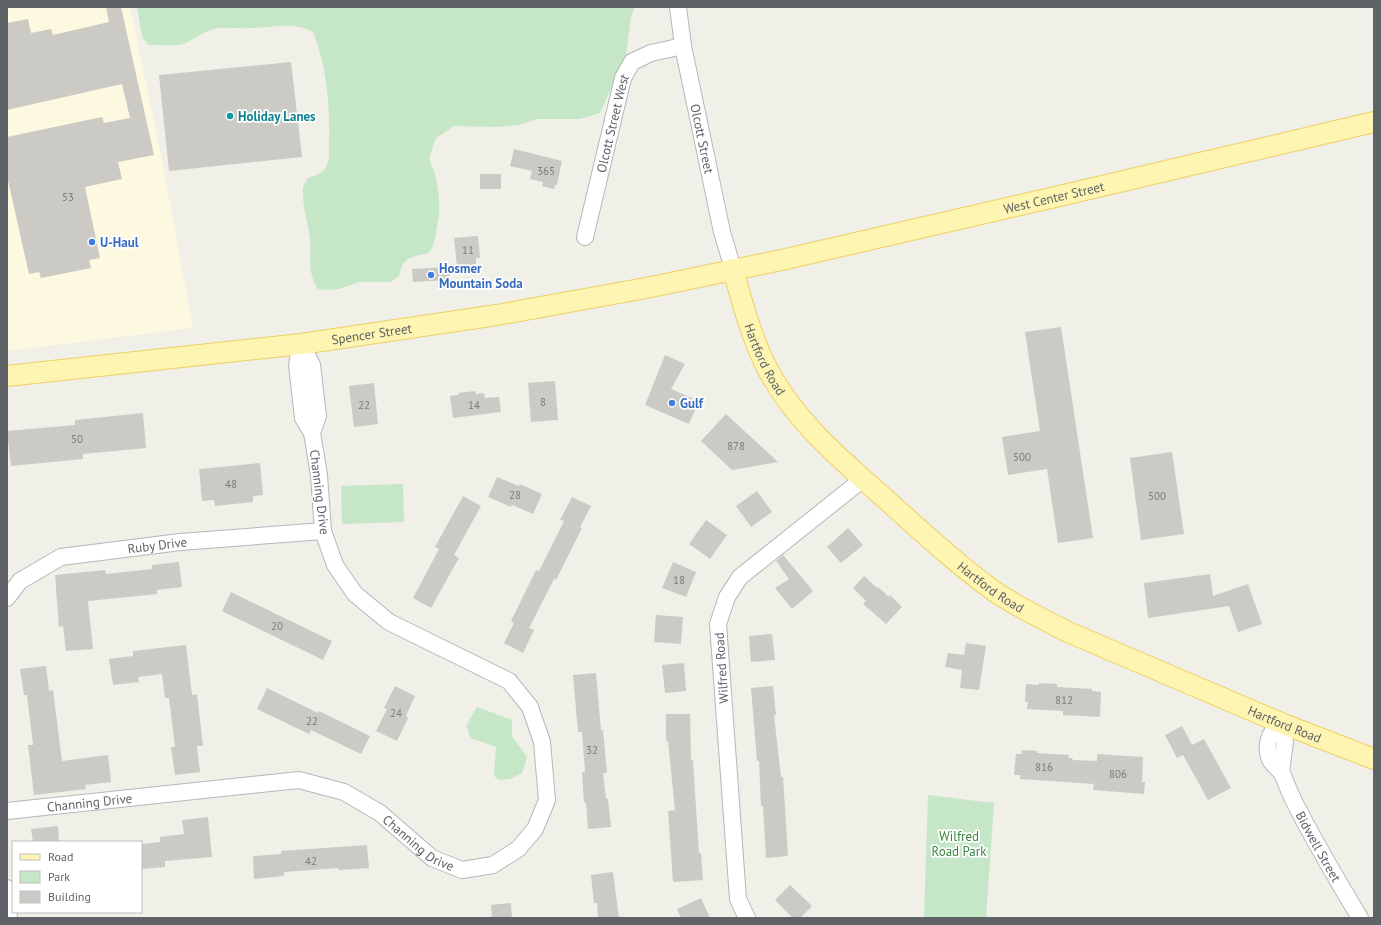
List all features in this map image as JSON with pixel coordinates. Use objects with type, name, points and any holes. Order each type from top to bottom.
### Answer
[{"type":"main road","name":"West Center Street","points":[[733,269],[794,257],[1061,196],[1374,122]]},
{"type":"main road","name":"Spencer Street","points":[[7,376],[301,344],[497,315],[646,288],[733,269]]},
{"type":"main road","name":"Hartford Road","points":[[733,269],[746,316],[758,348],[766,367],[787,401],[819,437],[863,479],[958,563],[995,592],[1068,632],[1281,723],[1374,759]]},
{"type":"street","name":"Olcott Street","points":[[678,7],[683,46],[722,232],[733,269]]},
{"type":"street","name":"Olcott Street West","points":[[585,237],[624,78],[632,62],[651,54],[683,46]]},
{"type":"street","name":"Channing Drive","points":[[7,811],[299,780],[344,792],[380,813],[432,858],[462,870],[493,865],[518,849],[535,829],[547,800],[542,742],[530,707],[508,681],[389,622],[355,594],[335,565],[323,531],[319,475],[312,433],[302,418],[297,365],[301,344]]},
{"type":"street","name":"Wilfred Road","points":[[747,918],[738,899],[718,624],[727,597],[740,577],[863,479]]},
{"type":"street","name":"Ruby Drive","points":[[7,598],[20,581],[61,557],[180,542],[323,531]]},
{"type":"street","name":"Bidwell Street","points":[[1281,723],[1270,736],[1267,752],[1269,758],[1273,766],[1281,772],[1298,810],[1327,864],[1360,918]]},
{"type":"street","points":[[7,888],[9,918]]},
{"type":"shaded area","name":"U-Haul","points":[[7,7],[130,7],[161,155],[193,328],[7,351]]},
{"type":"green space","points":[[137,7],[635,7],[631,16],[626,56],[600,113],[580,119],[538,119],[518,125],[498,127],[454,126],[436,138],[429,158],[436,177],[439,197],[439,216],[434,244],[429,253],[409,258],[403,265],[399,276],[391,282],[359,282],[339,289],[329,290],[318,289],[312,276],[310,264],[310,238],[303,195],[303,188],[306,180],[325,169],[329,155],[327,87],[322,59],[313,32],[290,26],[219,28],[208,31],[179,45],[148,45],[142,37]]},
{"type":"green space","points":[[403,484],[404,522],[342,524],[341,486]]},
{"type":"green space","points":[[477,707],[512,720],[512,736],[527,757],[522,773],[510,779],[499,780],[494,776],[496,747],[471,738],[466,726]]},
{"type":"green space","name":"Wilfred Road Park","points":[[928,795],[994,803],[986,918],[924,918]]},
{"type":"building","points":[[106,7],[121,7],[154,155],[118,162],[122,179],[85,187],[100,258],[89,260],[91,268],[41,278],[39,272],[29,274],[7,176],[7,137],[102,117],[104,123],[130,118],[122,84],[7,110],[7,23],[28,19],[31,33],[51,29],[53,35],[109,22]]},
{"type":"building","name":"Holiday Lanes","points":[[291,62],[302,157],[169,171],[159,75]]},
{"type":"building","points":[[514,149],[562,161],[557,185],[555,185],[554,189],[542,186],[543,182],[530,179],[532,171],[510,166]]},
{"type":"building","points":[[480,174],[501,174],[501,189],[480,189]]},
{"type":"building","points":[[478,236],[480,258],[476,258],[476,265],[457,267],[454,238]]},
{"type":"building","name":"Hosmer Mountain Soda","points":[[449,267],[450,280],[413,282],[412,269]]},
{"type":"building","points":[[1061,327],[1093,538],[1058,543],[1047,469],[1008,475],[1002,437],[1040,431],[1025,332]]},
{"type":"building","name":"Gulf","points":[[665,355],[685,364],[671,389],[699,401],[689,424],[645,405]]},
{"type":"building","points":[[555,381],[558,420],[531,422],[528,383]]},
{"type":"building","points":[[374,383],[378,424],[354,427],[349,386]]},
{"type":"building","points":[[475,391],[476,394],[484,393],[485,398],[499,397],[501,412],[453,418],[450,396],[458,395],[458,393]]},
{"type":"building","points":[[143,413],[146,448],[83,454],[83,459],[11,466],[7,431],[75,425],[75,420]]},
{"type":"building","points":[[726,414],[778,462],[732,470],[701,441]]},
{"type":"building","points":[[1172,452],[1184,534],[1141,540],[1130,458]]},
{"type":"building","points":[[260,463],[263,495],[253,496],[253,502],[215,506],[214,500],[202,501],[199,469]]},
{"type":"building","points":[[497,477],[519,486],[520,484],[542,494],[533,514],[512,505],[511,507],[488,497]]},
{"type":"building","points":[[757,491],[772,512],[751,527],[736,506]]},
{"type":"building","points":[[463,496],[481,506],[454,555],[459,558],[431,608],[413,598],[439,549],[435,547]]},
{"type":"building","points":[[572,497],[591,506],[580,527],[582,528],[556,580],[554,579],[529,628],[534,630],[523,653],[504,643],[514,623],[511,621],[536,570],[539,571],[564,521],[560,520]]},
{"type":"building","points":[[706,520],[727,535],[710,559],[689,544]]},
{"type":"building","points":[[848,528],[863,545],[841,563],[827,547]]},
{"type":"building","points":[[783,555],[813,591],[792,609],[775,588],[789,579],[776,561]]},
{"type":"building","points":[[179,562],[182,587],[157,590],[157,594],[88,601],[93,649],[66,651],[63,626],[59,627],[55,575],[105,570],[106,574],[152,569],[152,565]]},
{"type":"building","points":[[673,562],[696,572],[686,597],[662,588]]},
{"type":"building","points":[[1210,574],[1213,596],[1248,584],[1262,624],[1238,632],[1229,606],[1148,618],[1144,583]]},
{"type":"building","points":[[864,576],[889,597],[890,595],[902,607],[886,624],[863,604],[866,601],[853,588]]},
{"type":"building","points":[[231,592],[332,641],[323,660],[222,611]]},
{"type":"building","points":[[656,615],[683,617],[681,644],[654,642]]},
{"type":"building","points":[[772,634],[775,660],[751,662],[749,636]]},
{"type":"building","points":[[966,643],[986,646],[979,690],[960,688],[962,670],[945,667],[948,653],[964,655]]},
{"type":"building","points":[[186,645],[192,695],[197,694],[203,746],[197,746],[200,772],[175,775],[171,747],[175,747],[169,698],[165,698],[162,674],[138,677],[139,682],[113,685],[109,659],[133,656],[133,651]]},
{"type":"building","points":[[684,663],[686,691],[665,693],[662,665]]},
{"type":"building","points":[[46,666],[49,691],[53,690],[62,761],[108,755],[111,782],[85,785],[86,789],[34,795],[28,745],[33,745],[27,695],[24,695],[20,669]]},
{"type":"building","points":[[596,673],[601,730],[603,730],[607,773],[603,773],[611,827],[588,829],[586,802],[584,803],[582,772],[585,772],[582,732],[578,732],[573,675]]},
{"type":"building","points":[[1039,683],[1057,684],[1057,687],[1092,689],[1092,691],[1101,692],[1100,717],[1063,715],[1063,711],[1027,709],[1028,702],[1025,702],[1026,684],[1039,685]]},
{"type":"building","points":[[395,686],[415,696],[406,716],[408,718],[397,741],[376,731],[387,709],[384,708]]},
{"type":"building","points":[[773,686],[776,715],[774,715],[781,777],[783,777],[788,856],[766,858],[763,806],[761,806],[759,761],[757,761],[751,688]]},
{"type":"building","points":[[267,688],[370,736],[361,754],[311,730],[309,734],[257,709]]},
{"type":"building","points":[[666,714],[690,714],[691,760],[693,760],[699,853],[701,853],[703,880],[673,882],[668,811],[675,810],[668,741],[666,741]]},
{"type":"building","points":[[1182,726],[1192,745],[1204,739],[1231,788],[1208,800],[1183,755],[1177,758],[1165,735]]},
{"type":"building","points":[[1022,750],[1037,751],[1037,753],[1069,755],[1068,758],[1073,758],[1072,760],[1097,761],[1097,754],[1143,757],[1142,782],[1145,782],[1144,794],[1093,790],[1094,784],[1020,779],[1020,775],[1014,775],[1016,754],[1022,754]]},
{"type":"building","points":[[208,817],[212,857],[165,861],[165,867],[142,869],[142,844],[160,842],[160,837],[184,834],[182,820]]},
{"type":"building","points":[[58,826],[59,841],[33,841],[31,829]]},
{"type":"building","points":[[367,845],[369,868],[339,870],[338,868],[284,872],[284,876],[254,879],[253,856],[281,854],[281,851]]},
{"type":"building","points":[[613,872],[619,918],[598,918],[597,903],[594,903],[591,875]]},
{"type":"building","points":[[790,885],[812,906],[800,918],[793,918],[775,900]]},
{"type":"building","points":[[701,898],[710,918],[681,918],[677,909]]},
{"type":"building","points":[[511,903],[512,918],[492,918],[491,905]]},
{"type":"place","name":"Holiday Lanes","points":[[230,116]]},
{"type":"place","name":"U-Haul","points":[[92,242]]},
{"type":"place","name":"Hosmer Mountain Soda","points":[[431,275]]},
{"type":"place","name":"Gulf","points":[[672,403]]}]
